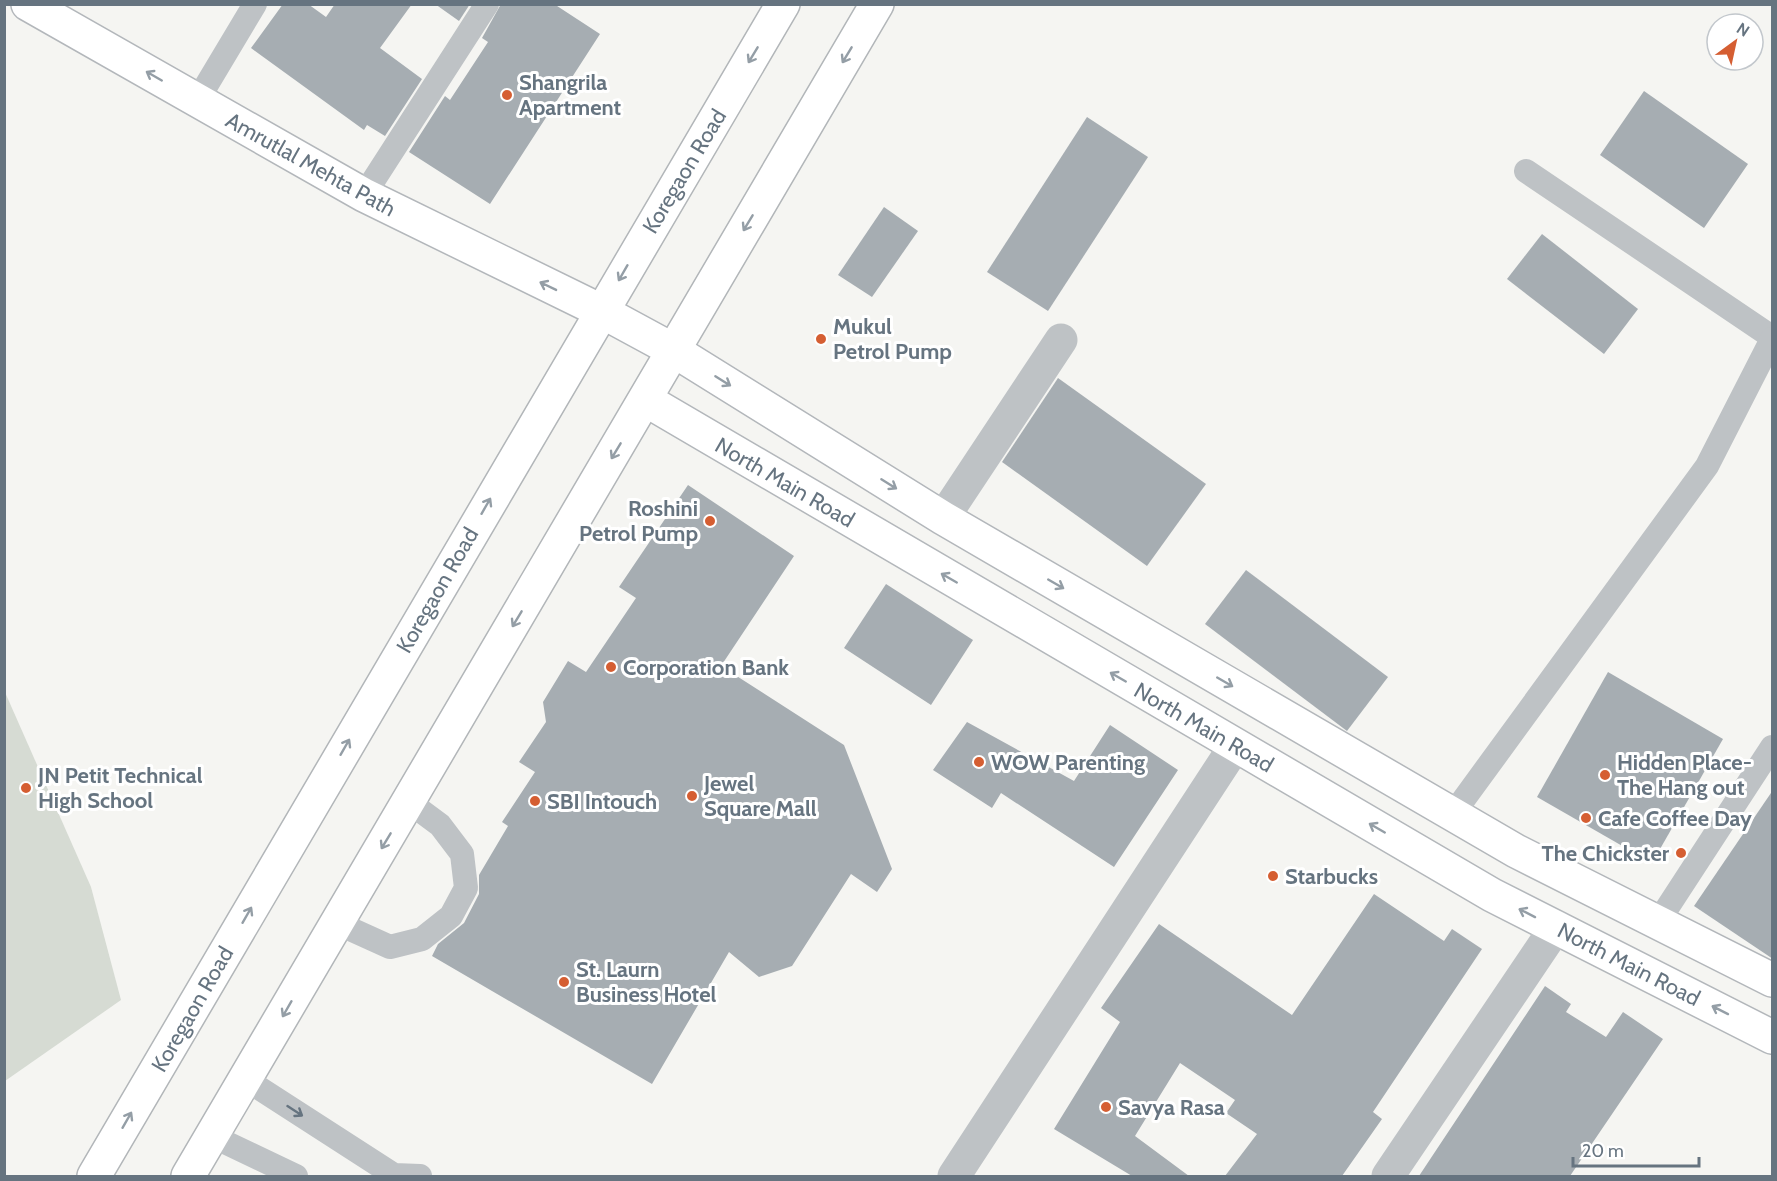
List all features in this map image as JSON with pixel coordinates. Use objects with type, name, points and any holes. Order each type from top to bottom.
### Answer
[{"type":"main road","name":"Amrutlal Mehta Path","points":[[28,4],[364,195],[601,311],[674,350]]},
{"type":"main road","name":"Koregaon Road","points":[[95,1175],[783,4]]},
{"type":"main road","points":[[188,1176],[877,4]]},
{"type":"main road","points":[[674,350],[943,518],[1516,851],[1773,980]]},
{"type":"main road","name":"North Main Road","points":[[646,400],[1492,895],[1773,1037]]},
{"type":"street","points":[[943,518],[1061,340]]},
{"type":"street","points":[[954,1176],[1235,746]]},
{"type":"street","points":[[1388,1176],[1556,927]]},
{"type":"lane","points":[[197,101],[255,4]]},
{"type":"lane","points":[[364,195],[487,4]]},
{"type":"lane","points":[[1454,814],[1707,466],[1773,338],[1526,171]]},
{"type":"lane","points":[[1658,922],[1773,747]]},
{"type":"lane","points":[[337,923],[390,947],[422,939],[451,916],[466,888],[462,854],[440,825],[409,802]]},
{"type":"lane","points":[[245,1079],[394,1175],[420,1176]]},
{"type":"lane","points":[[212,1136],[296,1176]]},
{"type":"shaded area","name":"JN Petit Technical High School","points":[[4,690],[91,887],[121,1000],[5,1081]]},
{"type":"building","points":[[283,4],[308,4],[326,17],[335,4],[412,4],[380,48],[422,79],[385,136],[367,125],[364,130],[251,48]]},
{"type":"building","points":[[435,4],[470,4],[459,21]]},
{"type":"building","name":"Shangrila Apartment","points":[[501,4],[554,4],[600,34],[490,204],[409,152],[445,96],[450,100],[488,42],[482,38]]},
{"type":"building","points":[[1644,91],[1748,164],[1704,228],[1600,155]]},
{"type":"building","points":[[1087,117],[1148,157],[1048,311],[987,272]]},
{"type":"building","points":[[884,207],[918,231],[872,297],[838,275]]},
{"type":"building","points":[[1542,234],[1638,309],[1604,354],[1507,279]]},
{"type":"building","points":[[1058,378],[1206,484],[1147,566],[1002,462]]},
{"type":"building","points":[[688,485],[794,556],[721,666],[844,745],[892,869],[877,892],[851,874],[792,966],[759,977],[729,952],[652,1084],[432,956],[438,944],[464,923],[479,894],[479,875],[508,826],[502,822],[535,772],[519,762],[546,722],[543,702],[568,661],[586,672],[636,598],[619,587]]},
{"type":"building","points":[[1246,570],[1388,677],[1347,731],[1205,624]]},
{"type":"building","points":[[886,584],[973,640],[931,705],[844,648]]},
{"type":"building","points":[[1608,672],[1723,739],[1652,863],[1537,797]]},
{"type":"building","points":[[967,722],[1074,781],[1110,725],[1178,770],[1114,867],[1001,793],[992,808],[933,770]]},
{"type":"building","points":[[1773,790],[1773,959],[1694,906]]},
{"type":"building","points":[[1374,894],[1444,941],[1452,929],[1482,949],[1373,1112],[1382,1119],[1342,1176],[1225,1176],[1257,1134],[1226,1113],[1235,1100],[1180,1063],[1135,1136],[1189,1176],[1132,1176],[1054,1129],[1120,1022],[1101,1008],[1159,924],[1292,1015]]},
{"type":"building","points":[[1545,986],[1571,1004],[1566,1012],[1606,1037],[1623,1012],[1663,1039],[1570,1176],[1419,1176]]},
{"type":"place","name":"Shangrila Apartment","points":[[507,95]]},
{"type":"place","name":"Mukul Petrol Pump","points":[[821,339]]},
{"type":"place","name":"Roshini Petrol Pump","points":[[710,521]]},
{"type":"place","name":"Corporation Bank","points":[[611,667]]},
{"type":"place","name":"WOW Parenting","points":[[979,762]]},
{"type":"place","name":"Hidden Place- The Hang out","points":[[1605,775]]},
{"type":"place","name":"JN Petit Technical High School","points":[[26,788]]},
{"type":"place","name":"Jewel Square Mall","points":[[692,796]]},
{"type":"place","name":"SBI Intouch","points":[[535,801]]},
{"type":"place","name":"Cafe Coffee Day","points":[[1586,818]]},
{"type":"place","name":"The Chickster","points":[[1681,853]]},
{"type":"place","name":"Starbucks","points":[[1273,876]]},
{"type":"place","name":"St. Laurn Business Hotel","points":[[564,982]]},
{"type":"place","name":"Savya Rasa","points":[[1106,1107]]}]
